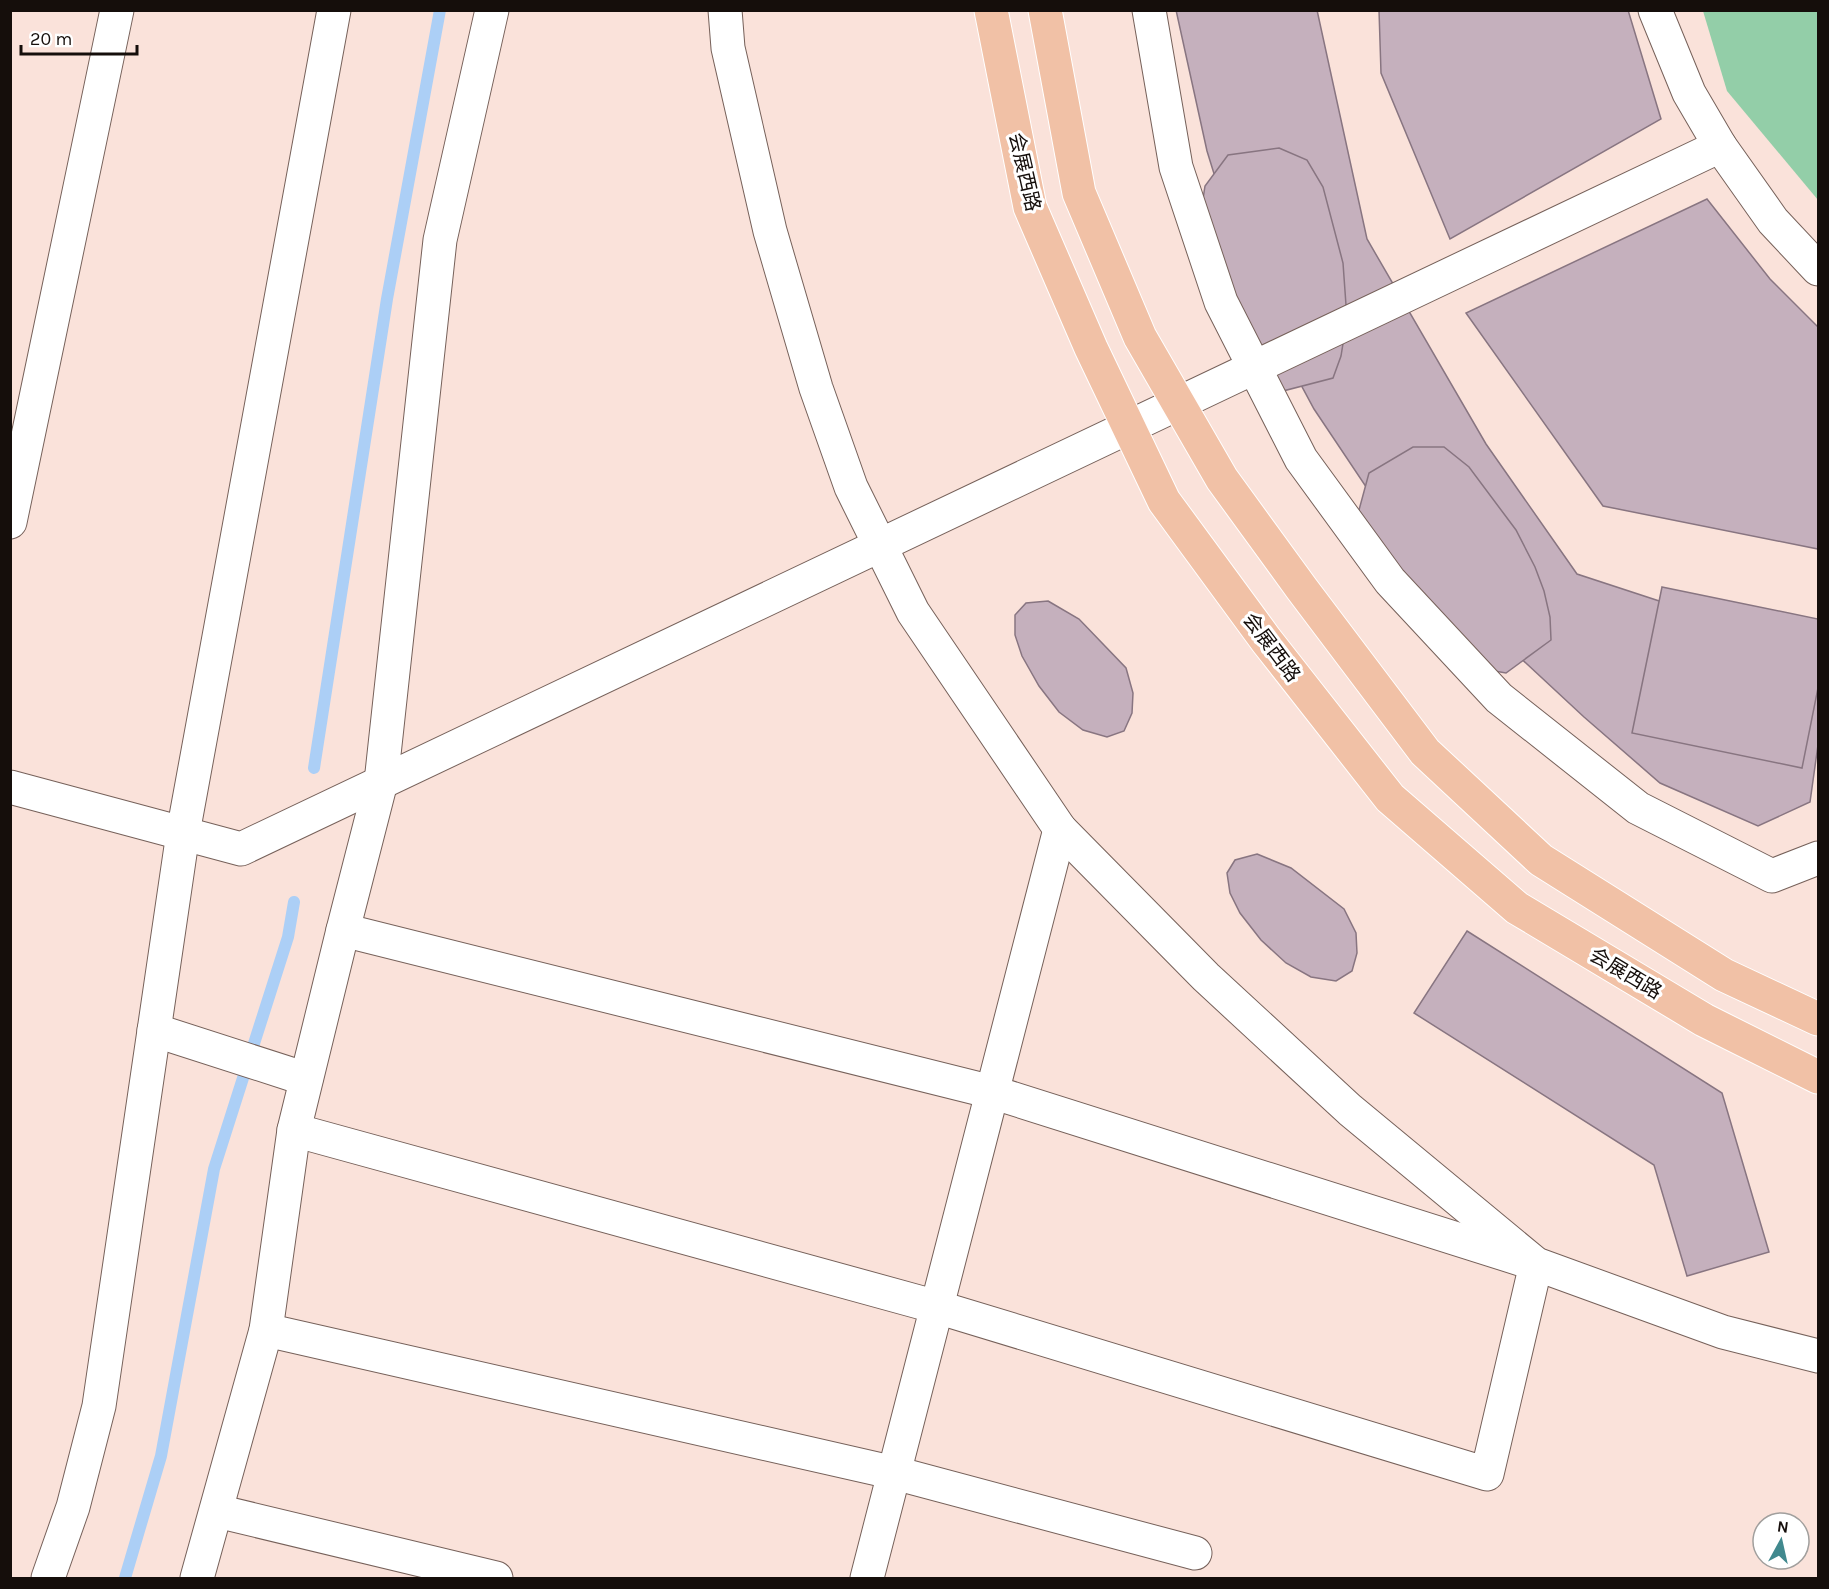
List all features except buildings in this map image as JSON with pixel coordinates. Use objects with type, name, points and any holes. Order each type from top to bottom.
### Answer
[{"type":"main road","name":"会展西路","points":[[991,10],[1030,207],[1091,348],[1164,501],[1266,640],[1390,798],[1517,908],[1704,1020],[1818,1077]]},
{"type":"main road","points":[[1045,10],[1079,193],[1140,337],[1222,479],[1302,590],[1425,752],[1541,860],[1724,975],[1818,1019]]},
{"type":"street","points":[[10,522],[117,10]]},
{"type":"street","points":[[48,1578],[73,1507],[99,1406],[183,833],[334,10]]},
{"type":"street","points":[[197,1578],[266,1330],[294,1130],[381,782],[440,240],[492,10]]},
{"type":"street","points":[[725,10],[728,48],[770,231],[816,388],[851,487],[913,612],[1060,829],[1206,977],[1350,1110],[1536,1264]]},
{"type":"street","points":[[1149,10],[1176,167],[1221,302],[1301,459],[1390,581],[1499,698],[1638,808],[1772,876],[1818,858]]},
{"type":"street","points":[[1655,10],[1689,93],[1720,146],[1773,221],[1818,269]]},
{"type":"street","points":[[10,787],[241,849],[1720,146]]},
{"type":"street","points":[[867,1578],[1060,829]]},
{"type":"street","points":[[343,930],[992,1092],[1536,1264],[1723,1332],[1818,1356]]},
{"type":"street","points":[[154,1030],[306,1079]]},
{"type":"street","points":[[294,1130],[937,1307],[1487,1474],[1536,1264]]},
{"type":"street","points":[[266,1330],[894,1473],[1195,1553]]},
{"type":"street","points":[[217,1511],[496,1578]]},
{"type":"green space","points":[[1703,11],[1818,11],[1818,200],[1727,91]]},
{"type":"waterway","points":[[314,768],[387,299],[440,10]]},
{"type":"waterway","points":[[125,1578],[161,1456],[214,1169],[288,937],[294,902]]}]
